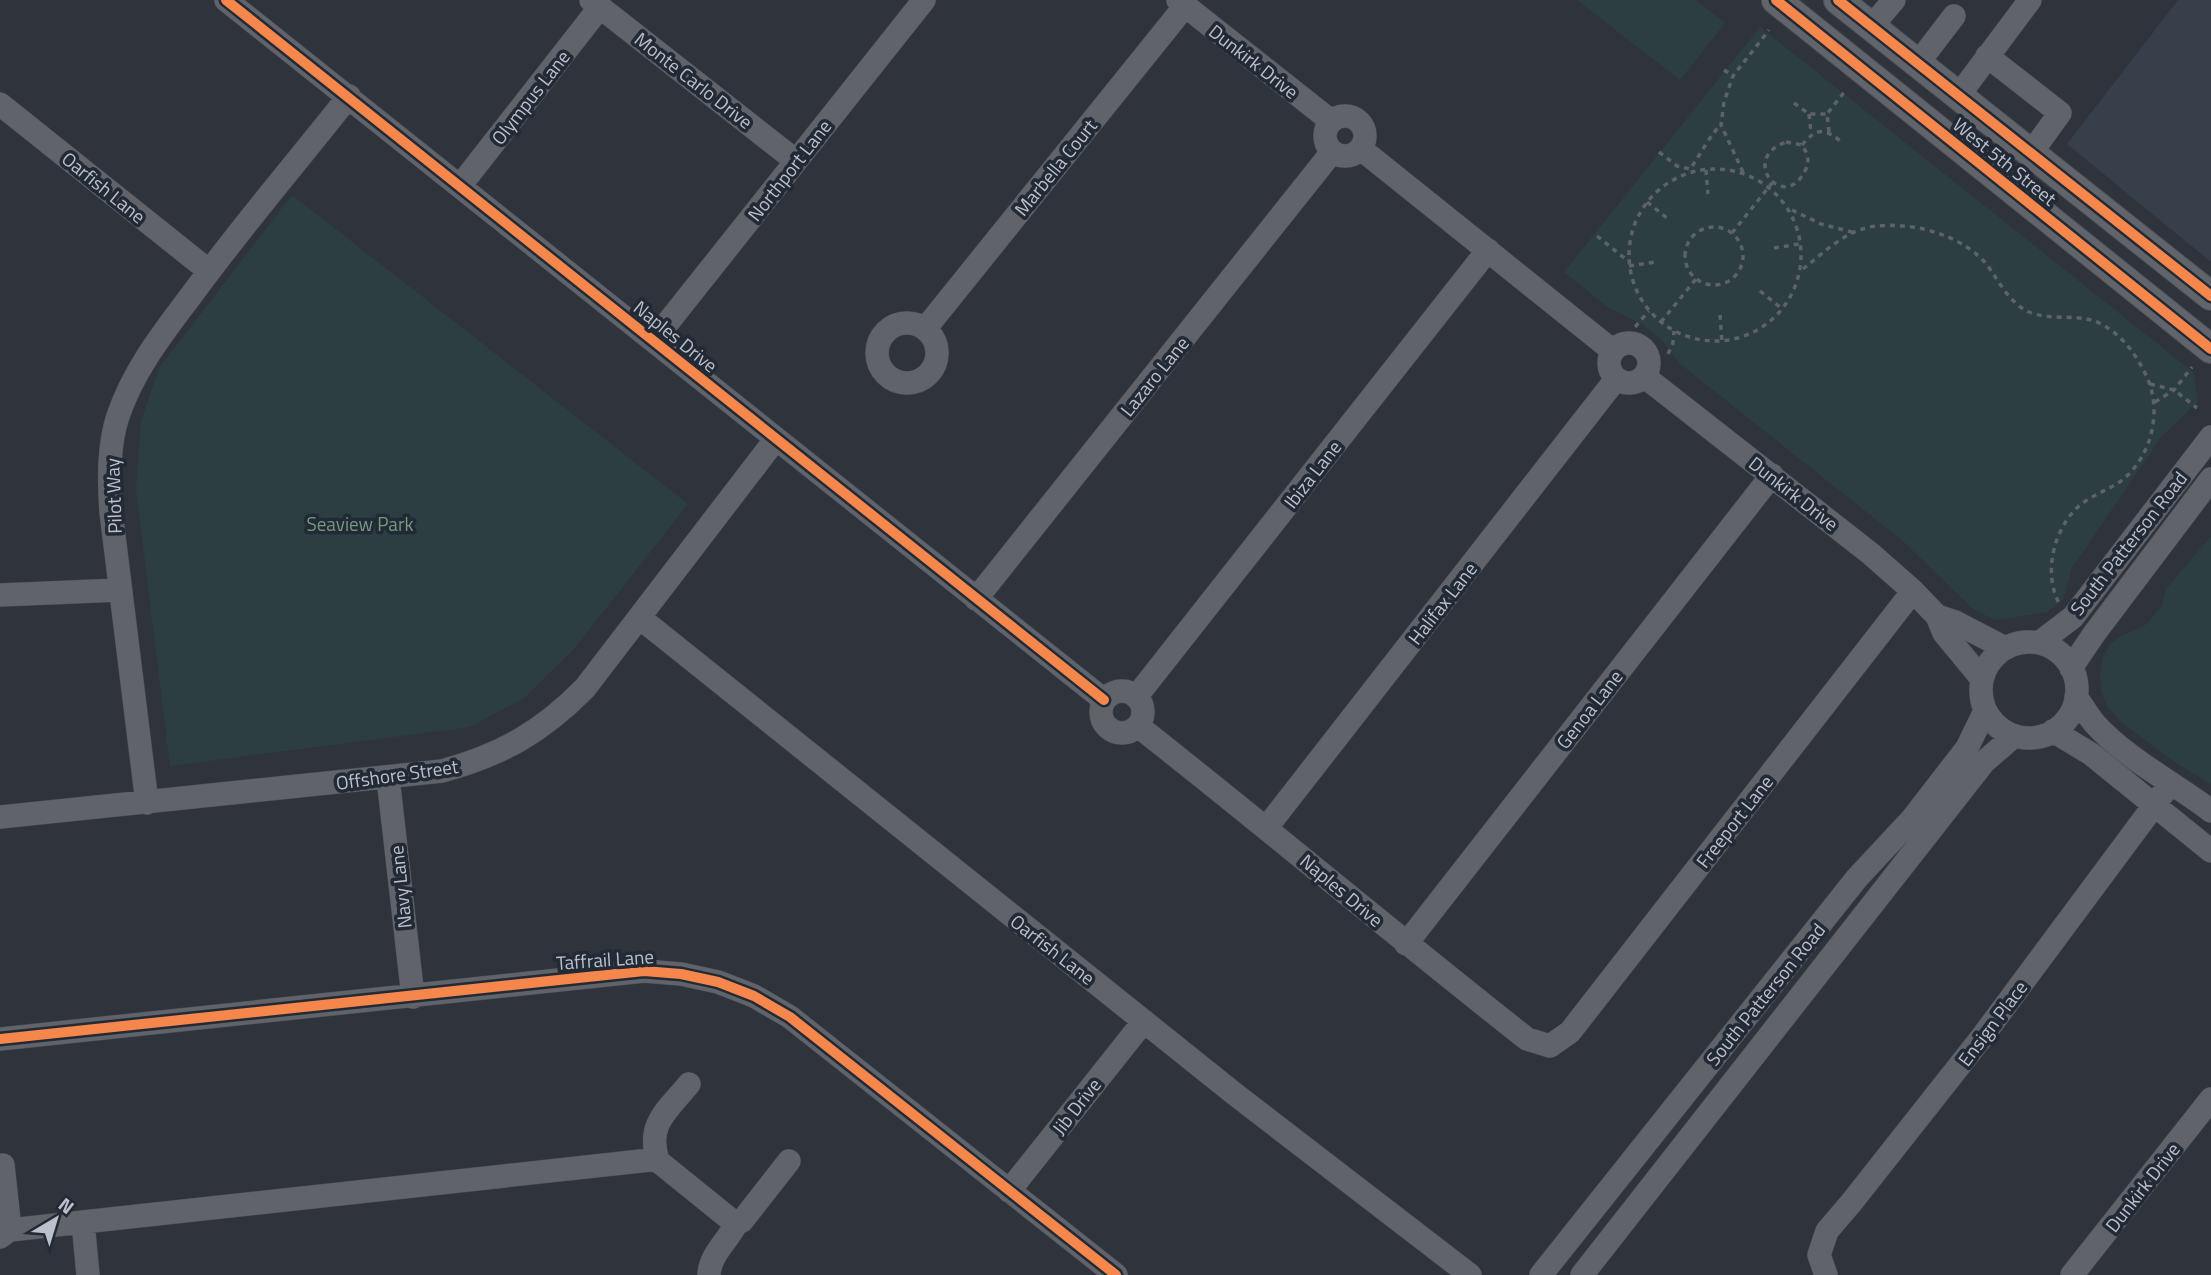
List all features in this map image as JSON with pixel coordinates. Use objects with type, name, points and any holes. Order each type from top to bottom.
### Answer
[{"type":"main road","name":"West 5th Street","points":[[1776,0],[2202,358]]},
{"type":"main road","name":"West 5th Street","points":[[1838,0],[2211,296]]},
{"type":"street","name":"Naples Drive","points":[[226,0],[1104,700]]},
{"type":"street","name":"Northport Lane","points":[[654,340],[924,0]]},
{"type":"street","points":[[1871,27],[1894,0]]},
{"type":"street","points":[[1959,95],[2030,0]]},
{"type":"street","name":"Dunkirk Drive","points":[[1182,3],[1331,121]]},
{"type":"street","name":"Marbella Court","points":[[925,328],[1182,3]]},
{"type":"street","name":"Monte Carlo Drive","points":[[595,4],[796,161]]},
{"type":"street","name":"Olympus Lane","points":[[460,186],[595,4]]},
{"type":"street","points":[[1918,63],[1954,16]]},
{"type":"street","points":[[1987,57],[2060,113],[2031,152]]},
{"type":"street","name":"Pilot Way","points":[[146,803],[109,478],[117,420],[129,388],[145,358],[209,271],[349,96]]},
{"type":"street","name":"Oarfish Lane","points":[[0,104],[209,271]]},
{"type":"street","points":[[1349,116],[1361,123],[1366,136],[1361,149],[1350,156],[1332,152],[1324,134],[1331,121],[1349,116]]},
{"type":"street","points":[[1361,149],[1613,351]]},
{"type":"street","name":"Lazaro Lane","points":[[976,599],[1332,152]]},
{"type":"street","name":"Ibiza Lane","points":[[1136,697],[1488,250]]},
{"type":"street","points":[[1630,343],[1642,348],[1649,359],[1645,377],[1634,383],[1616,379],[1610,369],[1610,356],[1613,351],[1630,343]]},
{"type":"street","name":"Dunkirk Drive","points":[[1645,377],[1871,554],[1913,591],[1937,616],[1944,632],[1982,679]]},
{"type":"street","name":"Halifax Lane","points":[[1267,827],[1616,379]]},
{"type":"street","name":"South Patterson Road","points":[[2039,643],[2073,617],[2211,437]]},
{"type":"street","name":"Offshore Street","points":[[0,817],[442,771],[474,762],[509,747],[538,730],[585,688],[775,440]]},
{"type":"street","name":"Genoa Lane","points":[[1406,944],[1772,475]]},
{"type":"street","name":"South Patterson Road","points":[[2071,668],[2211,479]]},
{"type":"street","points":[[0,595],[120,590]]},
{"type":"street","name":"Freeport Lane","points":[[1550,1046],[1570,1032],[1913,591]]},
{"type":"street","name":"Dunkirk Drive","points":[[1937,616],[1955,622],[2005,648]]},
{"type":"street","name":"Oarfish Lane","points":[[640,618],[1247,1104],[1469,1275]]},
{"type":"street","points":[[2016,643],[2039,643],[2052,648],[2071,668],[2076,682],[2076,697],[2072,711],[2064,723],[2053,731],[2040,737],[2014,736],[2002,730],[1985,710],[1981,695],[1982,679],[1994,656],[2005,648],[2016,643]]},
{"type":"street","points":[[1123,691],[1136,697],[1143,715],[1138,726],[1126,733],[1112,731],[1106,727],[1101,714],[1104,700],[1109,695],[1123,691]]},
{"type":"street","points":[[2076,697],[2093,722],[2106,734],[2170,784],[2211,810]]},
{"type":"street","name":"South Patterson Road","points":[[1541,1275],[1857,878],[1912,819],[1967,748],[1985,710]]},
{"type":"street","name":"Naples Drive","points":[[1138,726],[1267,827],[1406,944],[1527,1039],[1550,1046]]},
{"type":"street","points":[[2053,731],[2091,754],[2211,851]]},
{"type":"street","name":"South Patterson Road","points":[[1581,1275],[1984,762],[2014,736]]},
{"type":"street","name":"Navy Lane","points":[[388,778],[413,997]]},
{"type":"street","name":"Ensign Place","points":[[1823,1269],[1821,1244],[1827,1231],[1982,1037],[2170,784]]},
{"type":"street","name":"Taffrail Lane","points":[[0,1039],[643,971],[681,974],[718,982],[754,996],[790,1017],[1116,1275]]},
{"type":"street","name":"Jib Drive","points":[[1009,1191],[1144,1021]]},
{"type":"street","points":[[689,1084],[657,1123],[653,1147],[658,1161],[736,1224]]},
{"type":"street","name":"Dunkirk Drive","points":[[2072,1275],[2211,1099]]},
{"type":"street","points":[[3,1165],[5,1233],[83,1222],[658,1161]]},
{"type":"street","points":[[709,1275],[719,1247],[789,1161]]},
{"type":"street","points":[[83,1222],[88,1275]]},
{"type":"path","points":[[1743,172],[1721,125],[1724,102],[1733,76],[1769,30]]},
{"type":"path","points":[[1724,70],[1733,76]]},
{"type":"path","points":[[1843,143],[1829,132],[1826,114],[1845,91]]},
{"type":"path","points":[[1794,103],[1809,114],[1826,114]]},
{"type":"path","points":[[1809,114],[1811,134]]},
{"type":"path","points":[[1721,125],[1690,169],[1664,185],[1647,202],[1631,237],[1628,263],[1633,282],[1649,311],[1661,322],[1694,339],[1722,342],[1741,337],[1763,326],[1790,297],[1803,269],[1852,232]]},
{"type":"path","points":[[1802,145],[1811,134],[1829,132]]},
{"type":"path","points":[[1786,142],[1802,145],[1808,159],[1807,167],[1798,180],[1787,186],[1772,183],[1767,176],[1765,164],[1772,150],[1786,142]]},
{"type":"path","points":[[1659,152],[1677,166],[1743,172],[1768,188],[1792,210],[1821,224],[1852,232],[1889,226],[1910,226],[1951,238],[1980,257],[2015,303],[2029,312],[2065,319],[2083,317],[2113,331],[2129,345],[2150,384],[2155,402],[2151,435],[2137,463],[2120,481],[2081,505],[2057,537],[2051,570],[2056,596],[2063,607]]},
{"type":"path","points":[[1706,170],[1708,194]]},
{"type":"path","points":[[1732,233],[1772,183]]},
{"type":"path","points":[[1647,202],[1667,218]]},
{"type":"path","points":[[1792,210],[1803,269]]},
{"type":"path","points":[[1715,226],[1732,233],[1743,250],[1740,270],[1734,278],[1715,285],[1704,284],[1696,279],[1685,264],[1686,245],[1691,237],[1698,231],[1715,226]]},
{"type":"path","points":[[1597,236],[1628,263],[1656,262]]},
{"type":"path","points":[[1774,248],[1799,244]]},
{"type":"path","points":[[1661,322],[1696,279]]},
{"type":"path","points":[[1760,291],[1781,308]]},
{"type":"path","points":[[1635,327],[1649,311]]},
{"type":"path","points":[[1720,316],[1722,342]]},
{"type":"path","points":[[1668,354],[1674,331]]},
{"type":"path","points":[[2155,402],[2174,390],[2202,358]]},
{"type":"path","points":[[2150,384],[2174,390],[2197,408]]},
{"type":"shaded area","points":[[2178,0],[2211,0],[2211,262],[2067,144]]},
{"type":"green space","points":[[1577,0],[1696,0],[1725,23],[1680,80]]},
{"type":"green space","points":[[1760,27],[2193,372],[2198,402],[2162,436],[2072,568],[2064,598],[2048,612],[1996,620],[1974,610],[1903,541],[1679,363],[1663,341],[1643,325],[1609,308],[1564,272]]},
{"type":"green space","name":"Seaview Park","points":[[292,195],[688,504],[574,649],[524,698],[470,727],[170,766],[136,489],[141,421],[159,368]]},
{"type":"green space","points":[[2211,536],[2211,784],[2173,761],[2119,720],[2108,708],[2101,689],[2100,673],[2103,657],[2110,645],[2118,638],[2147,624],[2162,605],[2166,589]]},
{"type":"cycle path","points":[[226,0],[1104,700]]},
{"type":"cycle path","points":[[1776,0],[2211,349]]},
{"type":"cycle path","points":[[1838,0],[2211,296]]},
{"type":"cycle path","points":[[0,1039],[644,971],[681,974],[718,982],[754,996],[790,1017],[1116,1275]]}]
